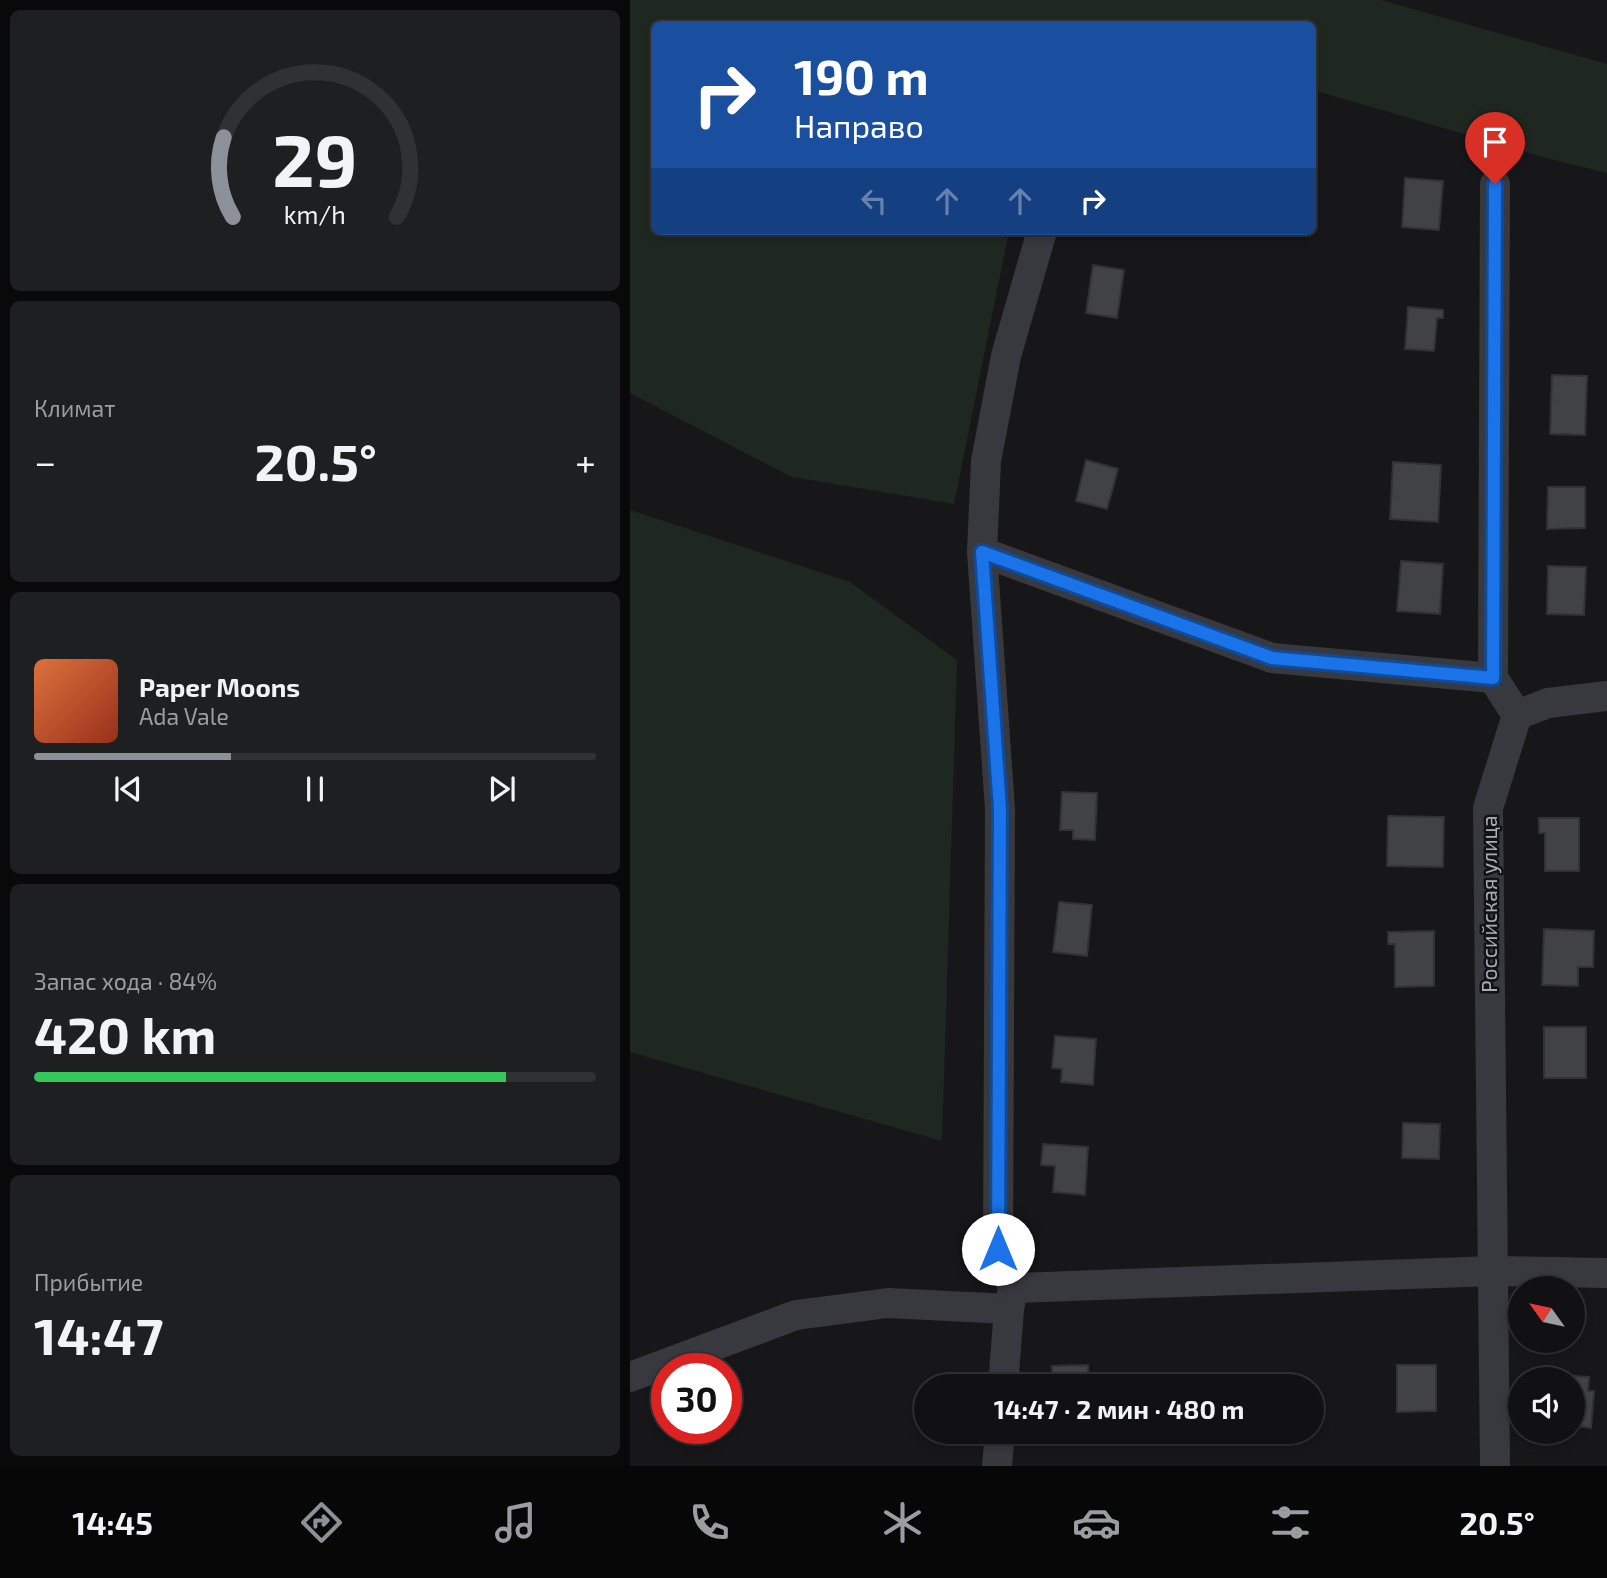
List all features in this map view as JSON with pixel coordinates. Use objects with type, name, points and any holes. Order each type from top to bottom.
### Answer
[{"type":"street","points":[[1495,184],[1493,678],[1517,715],[1548,703],[1607,696]]},
{"type":"street","points":[[1004,1374],[1011,1298],[998,1249],[1000,809],[982,552],[986,461],[1006,356],[1041,235]]},
{"type":"street","points":[[982,552],[1272,658],[1493,678]]},
{"type":"street","name":"Российская улица","points":[[1495,1466],[1488,808],[1517,715]]},
{"type":"street","points":[[630,1377],[796,1315],[887,1303],[1494,1271],[1607,1273]]},
{"type":"street","points":[[997,1466],[999,1444]]},
{"type":"shaded area","points":[[630,0],[1381,0],[1607,64],[1607,173],[1316,91],[1316,21],[651,21],[651,235],[1008,235],[954,504],[792,477],[630,393]]},
{"type":"shaded area","points":[[630,510],[850,582],[957,660],[942,1141],[630,1052]]},
{"type":"building","points":[[1405,178],[1443,181],[1439,230],[1402,227]]},
{"type":"building","points":[[1093,265],[1124,270],[1117,318],[1086,313]]},
{"type":"building","points":[[1408,307],[1443,310],[1443,318],[1437,318],[1434,351],[1405,349]]},
{"type":"building","points":[[1552,375],[1587,376],[1585,435],[1550,434]]},
{"type":"building","points":[[1086,460],[1118,469],[1107,509],[1076,501]]},
{"type":"building","points":[[1393,462],[1441,465],[1438,522],[1390,519]]},
{"type":"building","points":[[1548,487],[1585,487],[1585,528],[1547,529]]},
{"type":"building","points":[[1401,561],[1443,564],[1440,614],[1397,611]]},
{"type":"building","points":[[1548,566],[1586,567],[1584,615],[1547,614]]},
{"type":"building","points":[[1062,792],[1097,793],[1095,840],[1073,839],[1073,830],[1060,830]]},
{"type":"building","points":[[1388,816],[1444,817],[1443,867],[1387,866]]},
{"type":"building","points":[[1539,818],[1579,818],[1579,871],[1545,871],[1545,833],[1539,833]]},
{"type":"building","points":[[1059,902],[1092,905],[1087,956],[1053,952]]},
{"type":"building","points":[[1544,929],[1594,931],[1593,967],[1578,967],[1578,986],[1542,985]]},
{"type":"building","points":[[1434,931],[1434,986],[1395,987],[1395,944],[1388,944],[1388,932]]},
{"type":"building","points":[[1544,1027],[1586,1027],[1586,1078],[1544,1078]]},
{"type":"building","points":[[1055,1036],[1096,1039],[1093,1085],[1061,1082],[1062,1069],[1052,1068]]},
{"type":"building","points":[[1403,1123],[1440,1124],[1439,1159],[1402,1158]]},
{"type":"building","points":[[1043,1144],[1088,1147],[1085,1195],[1053,1192],[1055,1166],[1041,1165]]},
{"type":"building","points":[[1088,1365],[1088,1374],[1052,1374],[1052,1366]]},
{"type":"building","points":[[1397,1365],[1436,1365],[1436,1411],[1397,1412]]},
{"type":"building","points":[[1585,1377],[1589,1377],[1588,1391],[1594,1391],[1591,1428],[1585,1427]]},
{"type":"route","points":[[998,1249],[1000,809],[982,552],[1272,658],[1493,678],[1495,184]]}]
